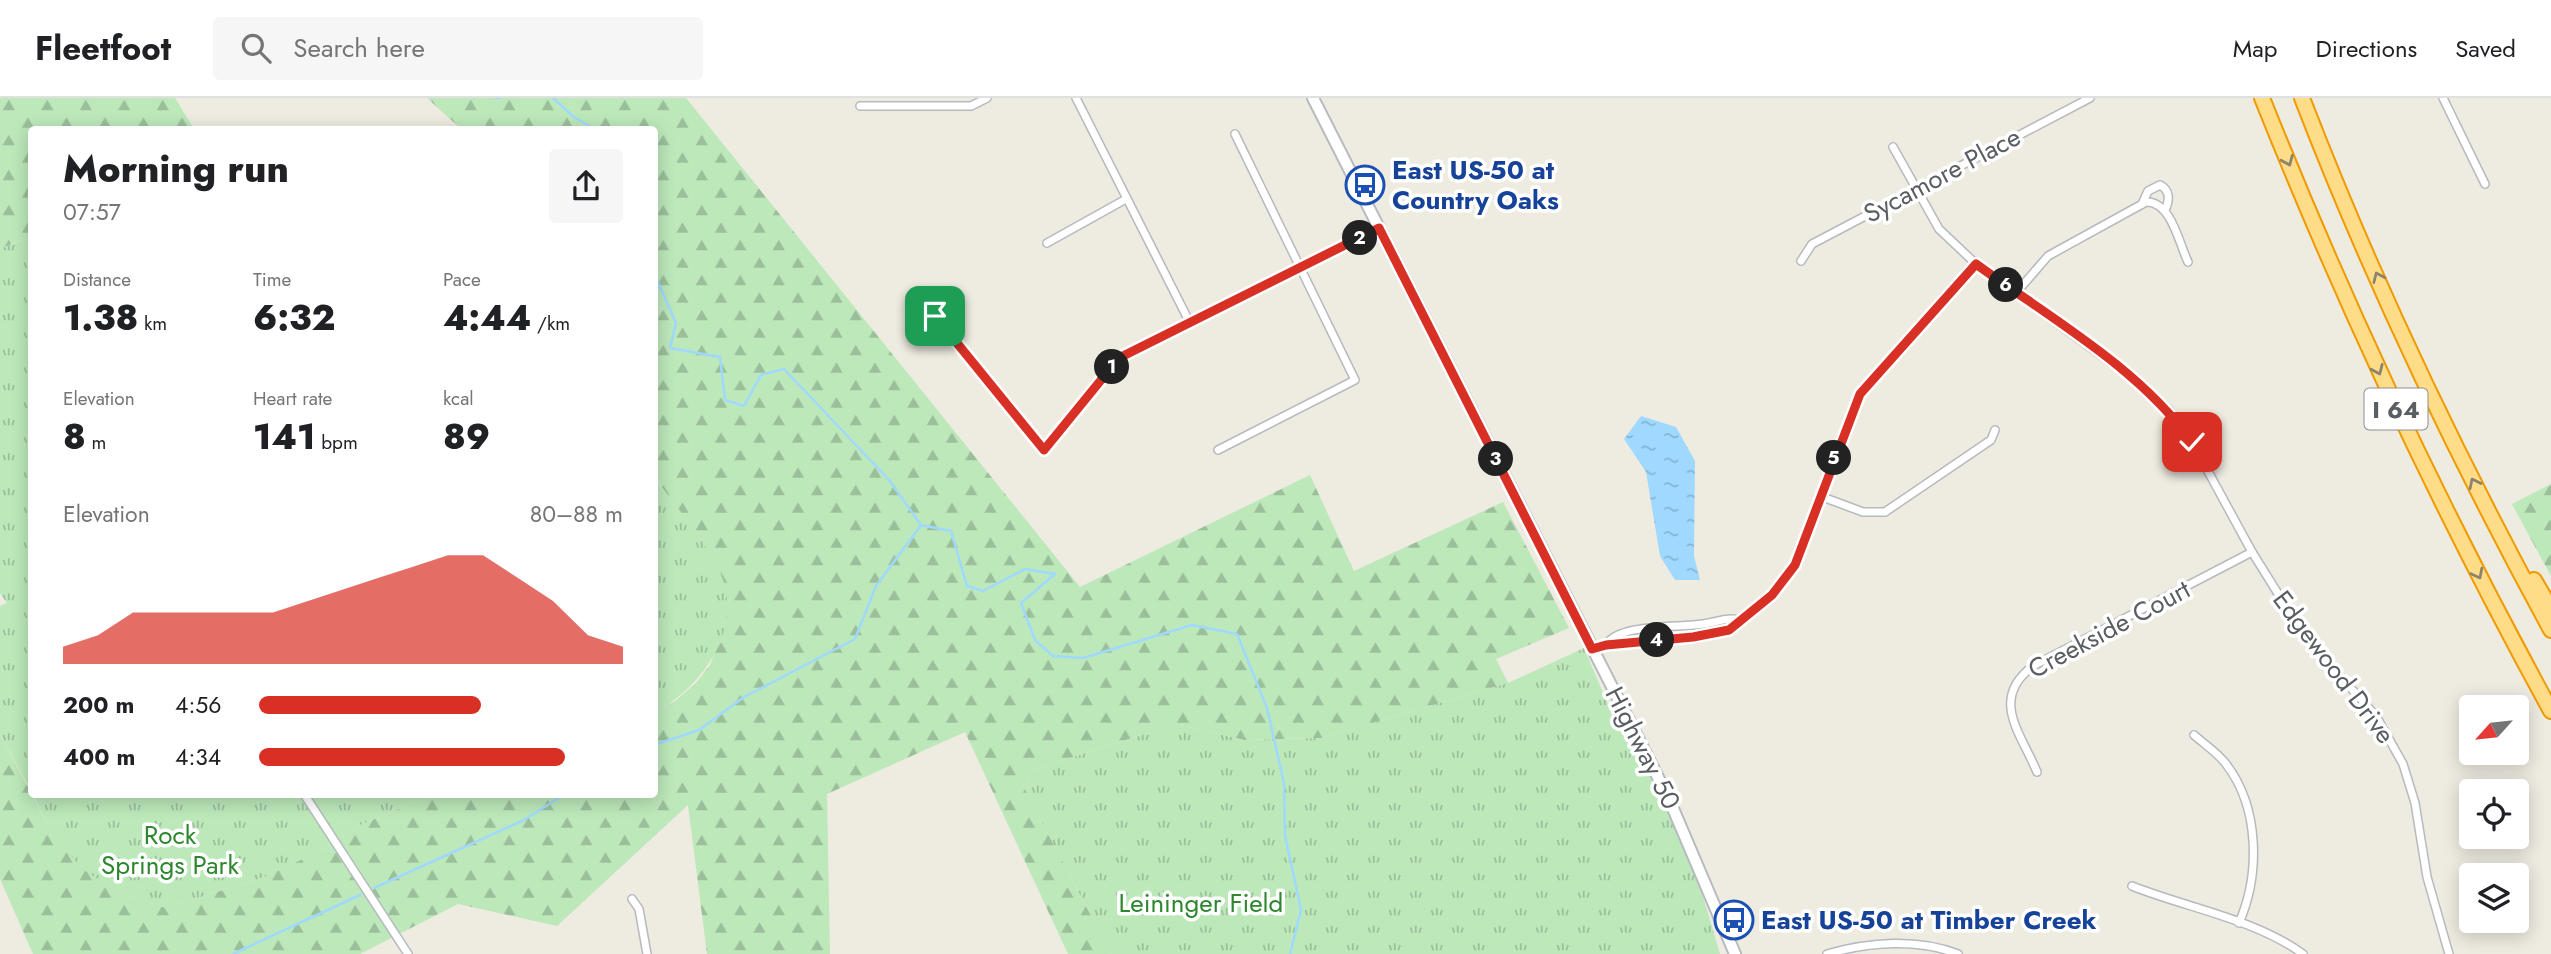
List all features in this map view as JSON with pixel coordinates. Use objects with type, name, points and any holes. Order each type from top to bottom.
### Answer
[{"type":"highway","name":"I 64","points":[[2262,98],[2318,234],[2400,416],[2496,608],[2551,710]]},
{"type":"highway","name":"I 64","points":[[2302,98],[2418,366],[2490,514],[2551,630]]},
{"type":"highway","points":[[2490,514],[2528,568],[2551,609]]},
{"type":"main road","name":"Highway 50","points":[[1313,98],[1686,835],[1735,954]]},
{"type":"street","points":[[860,106],[971,106],[987,98]]},
{"type":"street","points":[[1076,98],[1190,323]]},
{"type":"street","name":"Sycamore Place","points":[[1801,261],[1812,244],[2090,98]]},
{"type":"street","points":[[2443,98],[2485,184]]},
{"type":"street","points":[[1218,450],[1355,380],[1235,134]]},
{"type":"street","name":"Edgewood Drive","points":[[1892,147],[1939,229],[1976,264],[2139,383],[2169,410],[2192,442],[2252,552],[2305,636],[2376,716],[2403,764],[2415,803],[2430,891],[2449,954]]},
{"type":"street","points":[[2142,204],[2148,191],[2160,185],[2168,193],[2169,202],[2165,210]]},
{"type":"street","points":[[1047,243],[1126,199]]},
{"type":"street","points":[[2016,293],[2048,256],[2142,204],[2155,203],[2165,210],[2188,262]]},
{"type":"street","points":[[932,299],[935,316],[1044,450],[1119,358],[1379,228]]},
{"type":"street","points":[[1592,649],[1606,645],[1710,635],[1729,630],[1772,595],[1795,565],[1860,394],[1976,264]]},
{"type":"street","points":[[1820,496],[1863,512],[1885,512],[1991,440],[1995,430]]},
{"type":"street","name":"Creekside Court","points":[[2037,772],[2010,706],[2012,690],[2021,675],[2033,666],[2252,552]]},
{"type":"street","points":[[1606,645],[1614,636],[1636,631],[1706,624],[1727,617],[1741,620]]},
{"type":"street","points":[[2194,735],[2226,764],[2247,803],[2254,858],[2248,903],[2239,923]]},
{"type":"street","points":[[307,798],[408,954]]},
{"type":"street","points":[[2132,886],[2239,923],[2289,944],[2303,954]]},
{"type":"street","points":[[632,898],[639,909],[647,954]]},
{"type":"street","points":[[1827,954],[1880,943],[1958,954]]},
{"type":"green space","points":[[0,98],[175,98],[192,126],[28,126],[28,255],[21,240],[0,249]]},
{"type":"green space","points":[[427,98],[686,98],[1080,587],[1310,475],[1354,571],[1503,502],[1569,628],[1496,659],[1508,683],[1322,738],[1244,740],[1176,724],[1033,770],[1025,789],[1111,954],[1068,954],[965,732],[827,794],[830,954],[707,954],[688,805],[557,926],[458,904],[360,954],[33,954],[0,879],[0,734],[28,787],[28,798],[34,798],[49,827],[116,891],[166,908],[264,877],[326,848],[362,824],[425,798],[658,798],[658,710],[675,701],[696,683],[710,665],[720,638],[703,543],[658,482],[658,126],[458,126]]},
{"type":"green space","name":"Rock Springs Park","points":[[22,240],[28,253],[28,785],[0,734],[0,606],[7,603],[0,593],[0,249]]},
{"type":"green space","points":[[658,483],[697,534],[719,570],[726,591],[727,612],[715,653],[689,688],[658,710]]},
{"type":"green space","points":[[2551,484],[2551,576],[2512,504]]},
{"type":"green space","name":"Leininger Field","points":[[1584,648],[1610,709],[1671,813],[1697,876],[1720,954],[1111,954],[1025,789],[1033,770],[1176,724],[1244,740],[1322,738],[1508,683]]},
{"type":"green space","name":"Rock Springs Park","points":[[34,798],[425,798],[362,824],[326,848],[264,877],[166,908],[116,891],[81,868],[49,827]]},
{"type":"water","points":[[1641,416],[1676,427],[1695,461],[1694,556],[1700,580],[1675,580],[1660,556],[1646,472],[1624,439]]},
{"type":"waterway","points":[[553,98],[574,117],[589,126]]},
{"type":"waterway","points":[[658,282],[676,323],[670,348],[720,357],[725,400],[744,406],[761,375],[784,369],[889,480],[921,525]]},
{"type":"waterway","points":[[921,525],[951,531],[967,586],[983,591],[1025,569],[1055,574],[1021,603],[1035,640],[1053,656],[1083,658],[1192,625],[1237,634],[1267,708],[1284,783],[1285,835],[1301,910],[1290,954]]},
{"type":"waterway","points":[[658,744],[699,730],[744,697],[855,639],[876,586],[921,525]]},
{"type":"waterway","points":[[374,888],[524,820],[559,798]]},
{"type":"waterway","points":[[233,954],[360,895]]},
{"type":"place","name":"East US-50 at Country Oaks","points":[[1365,185]]},
{"type":"place","name":"East US-50 at Timber Creek","points":[[1734,920]]},
{"type":"route","points":[[935,316],[1044,450],[1119,358],[1379,228],[1592,649],[1606,645],[1710,635],[1729,630],[1772,595],[1795,565],[1860,394],[1976,264],[2139,383],[2169,410],[2192,442]]}]
